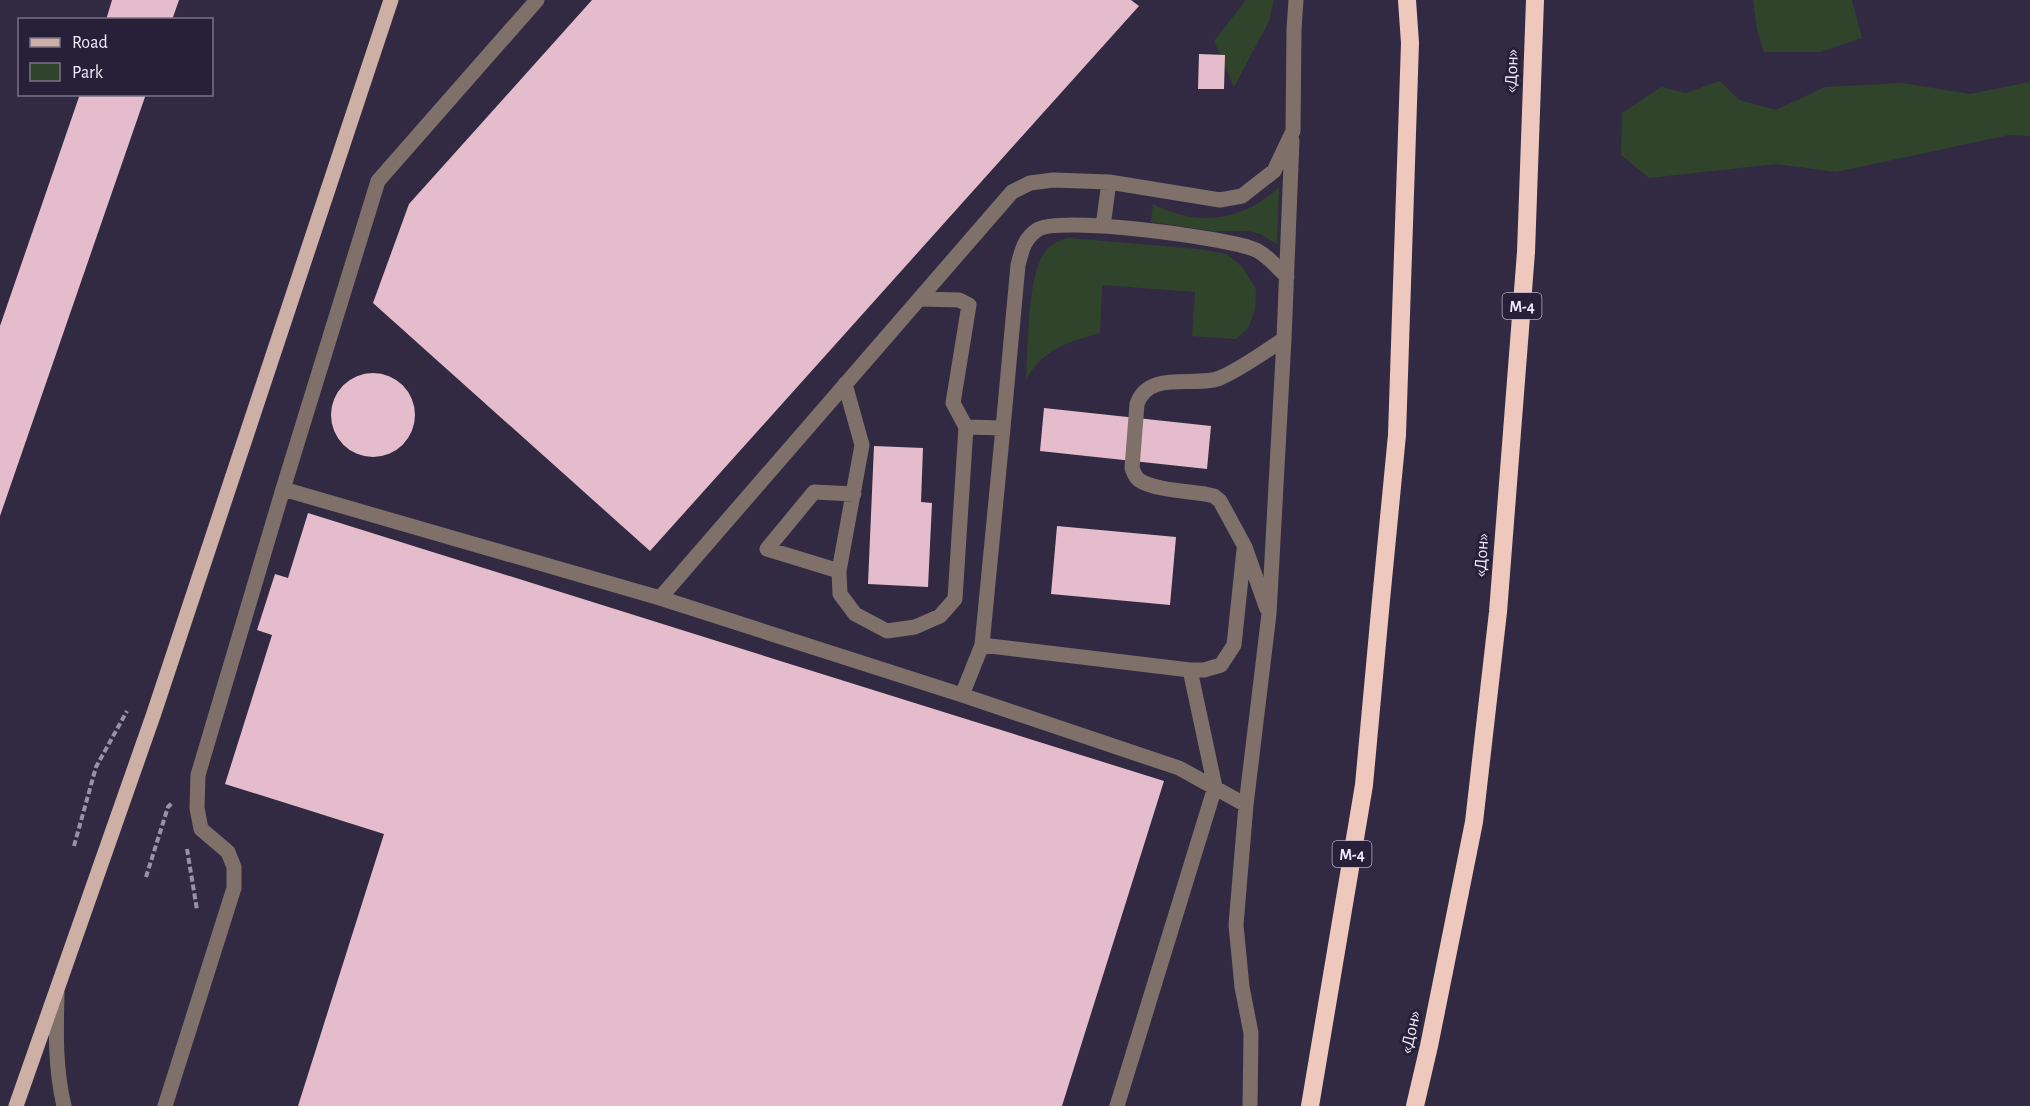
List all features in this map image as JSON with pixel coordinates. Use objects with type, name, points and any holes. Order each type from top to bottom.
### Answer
[{"type":"highway","name":"М-4","points":[[1310,1106],[1364,785],[1397,435],[1410,43],[1407,0]]},
{"type":"highway","name":"«Дон»","points":[[1415,1106],[1474,822],[1498,612],[1526,252],[1535,0]]},
{"type":"main road","points":[[16,1106],[153,716],[391,0]]},
{"type":"lane","points":[[165,1106],[234,888],[234,867],[228,852],[201,829],[197,808],[198,775],[378,181],[537,0]]},
{"type":"lane","points":[[1250,1106],[1251,1033],[1242,987],[1236,925],[1246,805],[1269,614],[1287,277],[1296,0]]},
{"type":"lane","points":[[660,598],[1012,192],[1030,183],[1053,180],[1109,182],[1220,200],[1242,196],[1274,171],[1293,132]]},
{"type":"lane","points":[[1103,225],[1109,182]]},
{"type":"lane","points":[[962,695],[982,645],[1018,265],[1024,242],[1039,228],[1059,224],[1103,225],[1237,243],[1258,251],[1287,277]]},
{"type":"lane","points":[[845,384],[861,445],[839,571],[840,594],[855,614],[887,631],[915,627],[940,616],[955,599],[966,427],[953,402],[969,305],[959,300],[921,299]]},
{"type":"lane","points":[[1269,614],[1245,547],[1220,501],[1214,496],[1152,486],[1140,481],[1132,468],[1137,404],[1140,396],[1146,390],[1156,385],[1175,381],[1218,379],[1284,339]]},
{"type":"lane","points":[[966,427],[1003,428]]},
{"type":"lane","points":[[283,489],[660,598],[962,695],[1179,768],[1246,805]]},
{"type":"lane","points":[[839,571],[766,549],[814,492],[854,494]]},
{"type":"lane","points":[[982,645],[1190,670],[1204,670],[1221,665],[1234,645],[1245,547]]},
{"type":"lane","points":[[1117,1106],[1215,787],[1190,670]]},
{"type":"lane","points":[[57,989],[56,1053],[58,1082],[64,1106]]},
{"type":"path","points":[[74,846],[96,767],[129,708]]},
{"type":"path","points":[[146,877],[168,807],[178,798]]},
{"type":"green space","points":[[1246,0],[1274,0],[1269,21],[1234,87],[1214,41]]},
{"type":"green space","points":[[1753,0],[1852,0],[1862,38],[1820,52],[1764,52],[1757,30]]},
{"type":"green space","points":[[1720,81],[1739,100],[1776,110],[1825,87],[1902,83],[1970,94],[2030,82],[2030,136],[2009,135],[1836,172],[1776,164],[1649,178],[1621,155],[1622,113],[1661,87],[1686,93]]},
{"type":"green space","points":[[1279,187],[1277,244],[1260,234],[1248,231],[1214,231],[1151,222],[1153,204],[1186,216],[1219,217],[1250,208]]},
{"type":"green space","points":[[1068,238],[1198,249],[1227,254],[1242,267],[1256,289],[1255,310],[1248,328],[1236,339],[1192,336],[1195,292],[1102,285],[1100,333],[1057,348],[1032,369],[1026,380],[1032,295],[1039,263],[1047,249]]},
{"type":"building","points":[[112,0],[179,0],[173,18],[107,18]]},
{"type":"building","points":[[592,0],[1131,0],[1139,6],[650,551],[373,303],[409,204]]},
{"type":"building","points":[[1199,54],[1225,55],[1224,89],[1198,89]]},
{"type":"building","points":[[79,96],[145,96],[0,516],[0,326]]},
{"type":"building","points":[[373,373],[389,376],[403,385],[412,399],[415,415],[412,431],[403,445],[389,454],[373,457],[357,454],[343,445],[334,431],[331,415],[334,399],[343,385],[357,376]]},
{"type":"building","points":[[1044,408],[1211,426],[1207,469],[1040,451]]},
{"type":"building","points":[[874,446],[923,448],[921,502],[932,503],[928,587],[868,584]]},
{"type":"building","points":[[308,513],[1164,781],[1062,1106],[298,1106],[384,834],[225,784],[272,635],[257,630],[275,574],[288,578]]},
{"type":"building","points":[[1057,526],[1176,537],[1170,605],[1051,594]]}]
